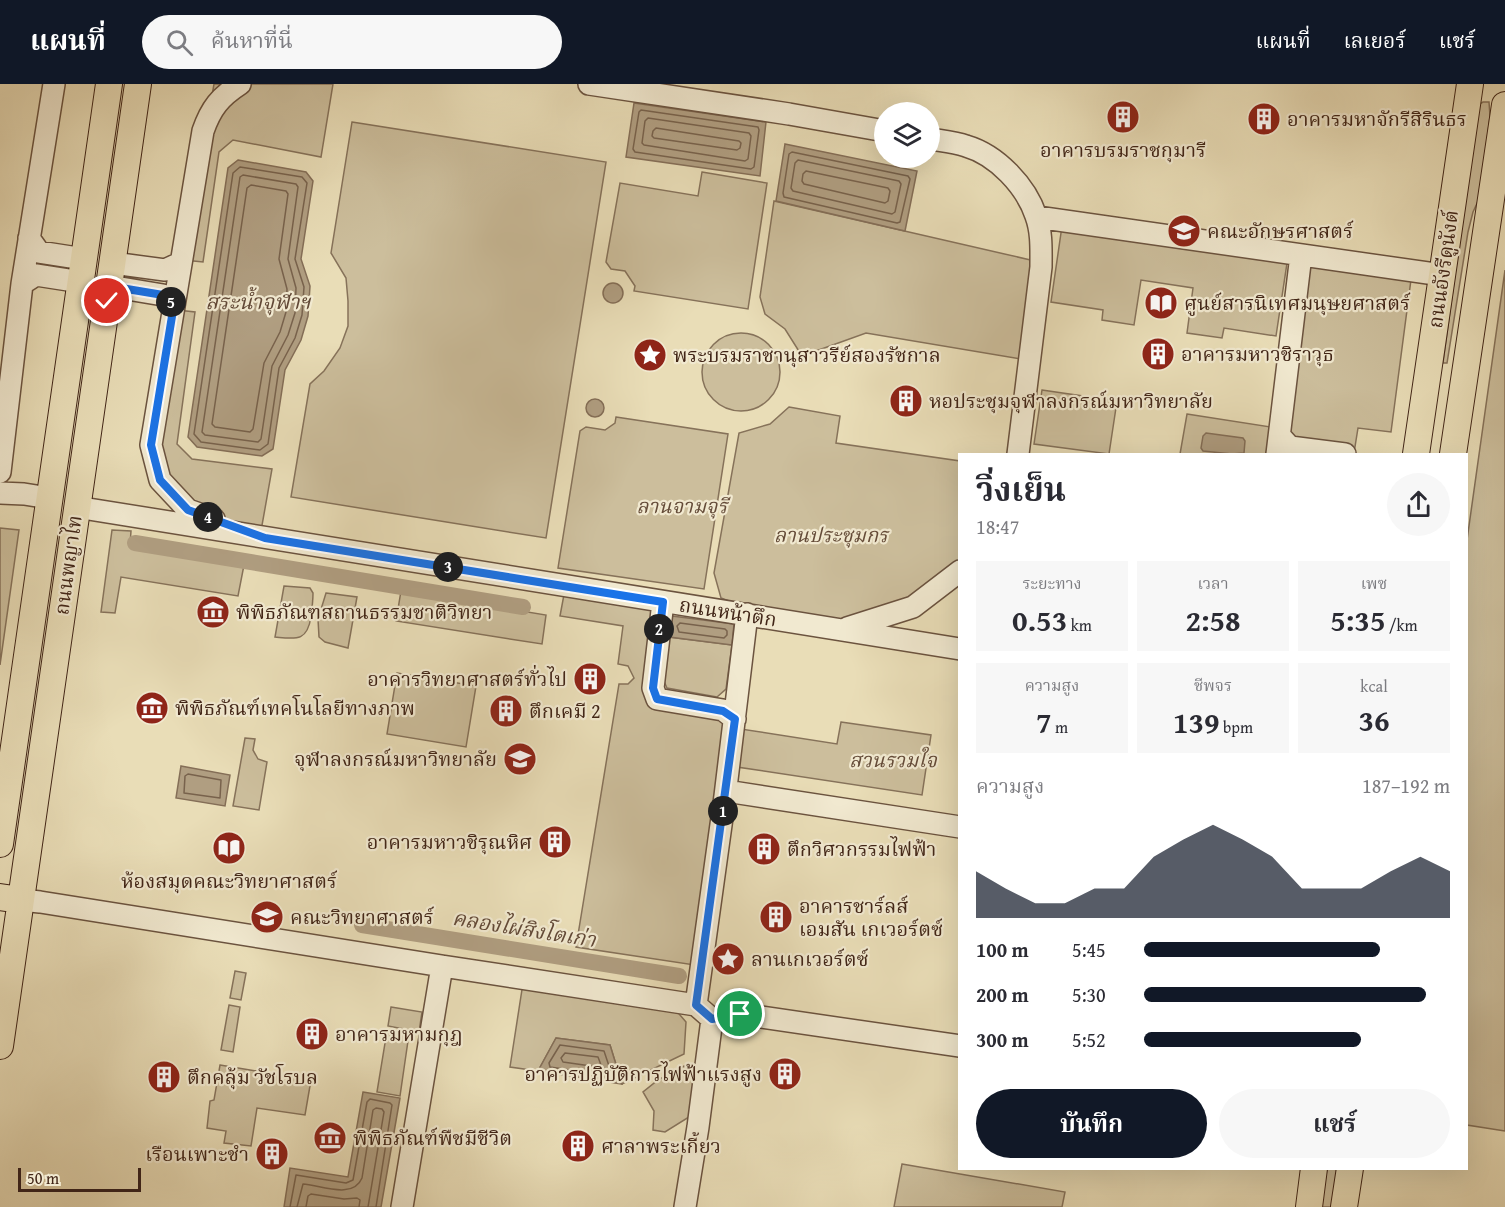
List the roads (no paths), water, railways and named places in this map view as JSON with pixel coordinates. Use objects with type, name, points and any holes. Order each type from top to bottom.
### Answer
[{"type":"main road","name":"ถนนพญาไท","points":[[0,844],[109,84]]},
{"type":"main road","name":"ถนนพญาไท","points":[[0,1046],[11,898],[76,507],[138,84]]},
{"type":"main road","name":"ถนนอังรีดูนังต์","points":[[1416,453],[1470,84]]},
{"type":"main road","name":"ถนนอังรีดูนังต์","points":[[1454,453],[1505,105]]},
{"type":"main road","points":[[83,271],[111,275]]},
{"type":"main road","points":[[1309,1207],[1314,1170]]},
{"type":"main road","points":[[1344,1207],[1350,1170]]},
{"type":"street","points":[[0,472],[22,284],[54,84]]},
{"type":"street","points":[[240,84],[220,99],[209,112],[203,130],[151,445],[160,480],[188,510],[265,538]]},
{"type":"street","points":[[589,84],[874,129]]},
{"type":"street","points":[[940,141],[967,146],[991,157],[1015,181],[1036,217],[1041,242],[1041,267],[1018,453]]},
{"type":"street","points":[[1036,217],[1442,275]]},
{"type":"street","points":[[29,238],[39,252],[83,271]]},
{"type":"street","points":[[1301,255],[1278,445],[1337,453]]},
{"type":"street","points":[[111,275],[165,270],[180,263]]},
{"type":"street","points":[[22,284],[36,275],[83,271]]},
{"type":"street","points":[[111,275],[163,295],[174,304]]},
{"type":"street","points":[[0,493],[49,498]]},
{"type":"street","name":"ถนนหน้าตึก","points":[[76,507],[958,649]]},
{"type":"street","points":[[841,630],[913,607],[958,573]]},
{"type":"street","points":[[663,602],[653,688],[657,699],[723,711],[735,719]]},
{"type":"street","points":[[696,1005],[726,791],[747,614]]},
{"type":"street","points":[[726,791],[958,827]]},
{"type":"street","points":[[11,898],[696,1005],[712,1019]]},
{"type":"street","points":[[402,1207],[442,966]]},
{"type":"street","points":[[712,1019],[740,1014],[952,1045]]},
{"type":"street","points":[[685,1207],[712,1019]]},
{"type":"water","points":[[634,103],[766,122],[760,176],[626,157]]},
{"type":"water","points":[[785,144],[874,162],[874,168],[902,168],[917,171],[905,231],[776,201]]},
{"type":"water","name":"สระน้ำจุฬาฯ","points":[[238,160],[306,172],[313,181],[301,259],[310,286],[308,316],[301,340],[285,370],[273,449],[262,456],[197,447],[188,437],[228,168]]},
{"type":"water","points":[[609,283],[617,283],[623,289],[623,297],[617,303],[609,303],[603,297],[603,289]]},
{"type":"water","points":[[591,399],[599,399],[604,404],[602,415],[591,417],[586,412],[586,404]]},
{"type":"water","points":[[1206,433],[1243,438],[1244,453],[1203,451],[1201,448],[1203,436]]},
{"type":"water","points":[[672,616],[734,624],[732,645],[669,637]]},
{"type":"water","points":[[181,766],[230,775],[225,806],[176,798]]},
{"type":"water","points":[[556,1038],[610,1045],[622,1084],[538,1071]]},
{"type":"water","points":[[363,1092],[400,1098],[381,1207],[284,1207],[290,1168],[348,1177]]},
{"type":"waterway","points":[[135,543],[523,607]]},
{"type":"waterway","name":"คลองไผ่สิงโตเก่า","points":[[362,925],[679,976]]},
{"type":"place","name":"อาคารบรมราชกุมารี","points":[[1123,117]]},
{"type":"place","name":"อาคารมหาจักรีสิรินธร","points":[[1264,119]]},
{"type":"place","name":"คณะอักษรศาสตร์","points":[[1184,231]]},
{"type":"place","name":"ศูนย์สารนิเทศมนุษยศาสตร์","points":[[1161,303]]},
{"type":"place","name":"อาคารมหาวชิราวุธ","points":[[1158,354]]},
{"type":"place","name":"พระบรมราชานุสาวรีย์สองรัชกาล","points":[[650,355]]},
{"type":"place","name":"หอประชุมจุฬาลงกรณ์มหาวิทยาลัย","points":[[906,401]]},
{"type":"place","name":"พิพิธภัณฑสถานธรรมชาติวิทยา","points":[[213,612]]},
{"type":"place","name":"อาคารวิทยาศาสตร์ทั่วไป","points":[[590,679]]},
{"type":"place","name":"พิพิธภัณฑ์เทคโนโลยีทางภาพ","points":[[152,708]]},
{"type":"place","name":"ตึกเคมี 2","points":[[506,711]]},
{"type":"place","name":"จุฬาลงกรณ์มหาวิทยาลัย","points":[[520,759]]},
{"type":"place","name":"อาคารมหาวชิรุณหิศ","points":[[555,842]]},
{"type":"place","name":"ห้องสมุดคณะวิทยาศาสตร์","points":[[229,848]]},
{"type":"place","name":"ตึกวิศวกรรมไฟฟ้า","points":[[764,849]]},
{"type":"place","name":"คณะวิทยาศาสตร์","points":[[267,917]]},
{"type":"place","name":"อาคารชาร์ลส์ เอมสัน เกเวอร์ตซ์","points":[[776,917]]},
{"type":"place","name":"ลานเกเวอร์ตซ์","points":[[728,959]]},
{"type":"place","name":"อาคารมหามกุฎ","points":[[312,1034]]},
{"type":"place","name":"อาคารปฏิบัติการไฟฟ้าแรงสูง","points":[[785,1074]]},
{"type":"place","name":"ตึกคลุ้ม วัชโรบล","points":[[164,1077]]},
{"type":"place","name":"พิพิธภัณฑ์พืชมีชีวิต","points":[[330,1138]]},
{"type":"place","name":"ศาลาพระเกี้ยว","points":[[578,1146]]},
{"type":"place","name":"เรือนเพาะชำ","points":[[272,1154]]},
{"type":"park label","name":"ลานจามจุรี","points":[[682,506]]},
{"type":"park label","name":"ลานประชุมกร","points":[[831,535]]},
{"type":"park label","name":"สวนรวมใจ","points":[[893,760]]}]
